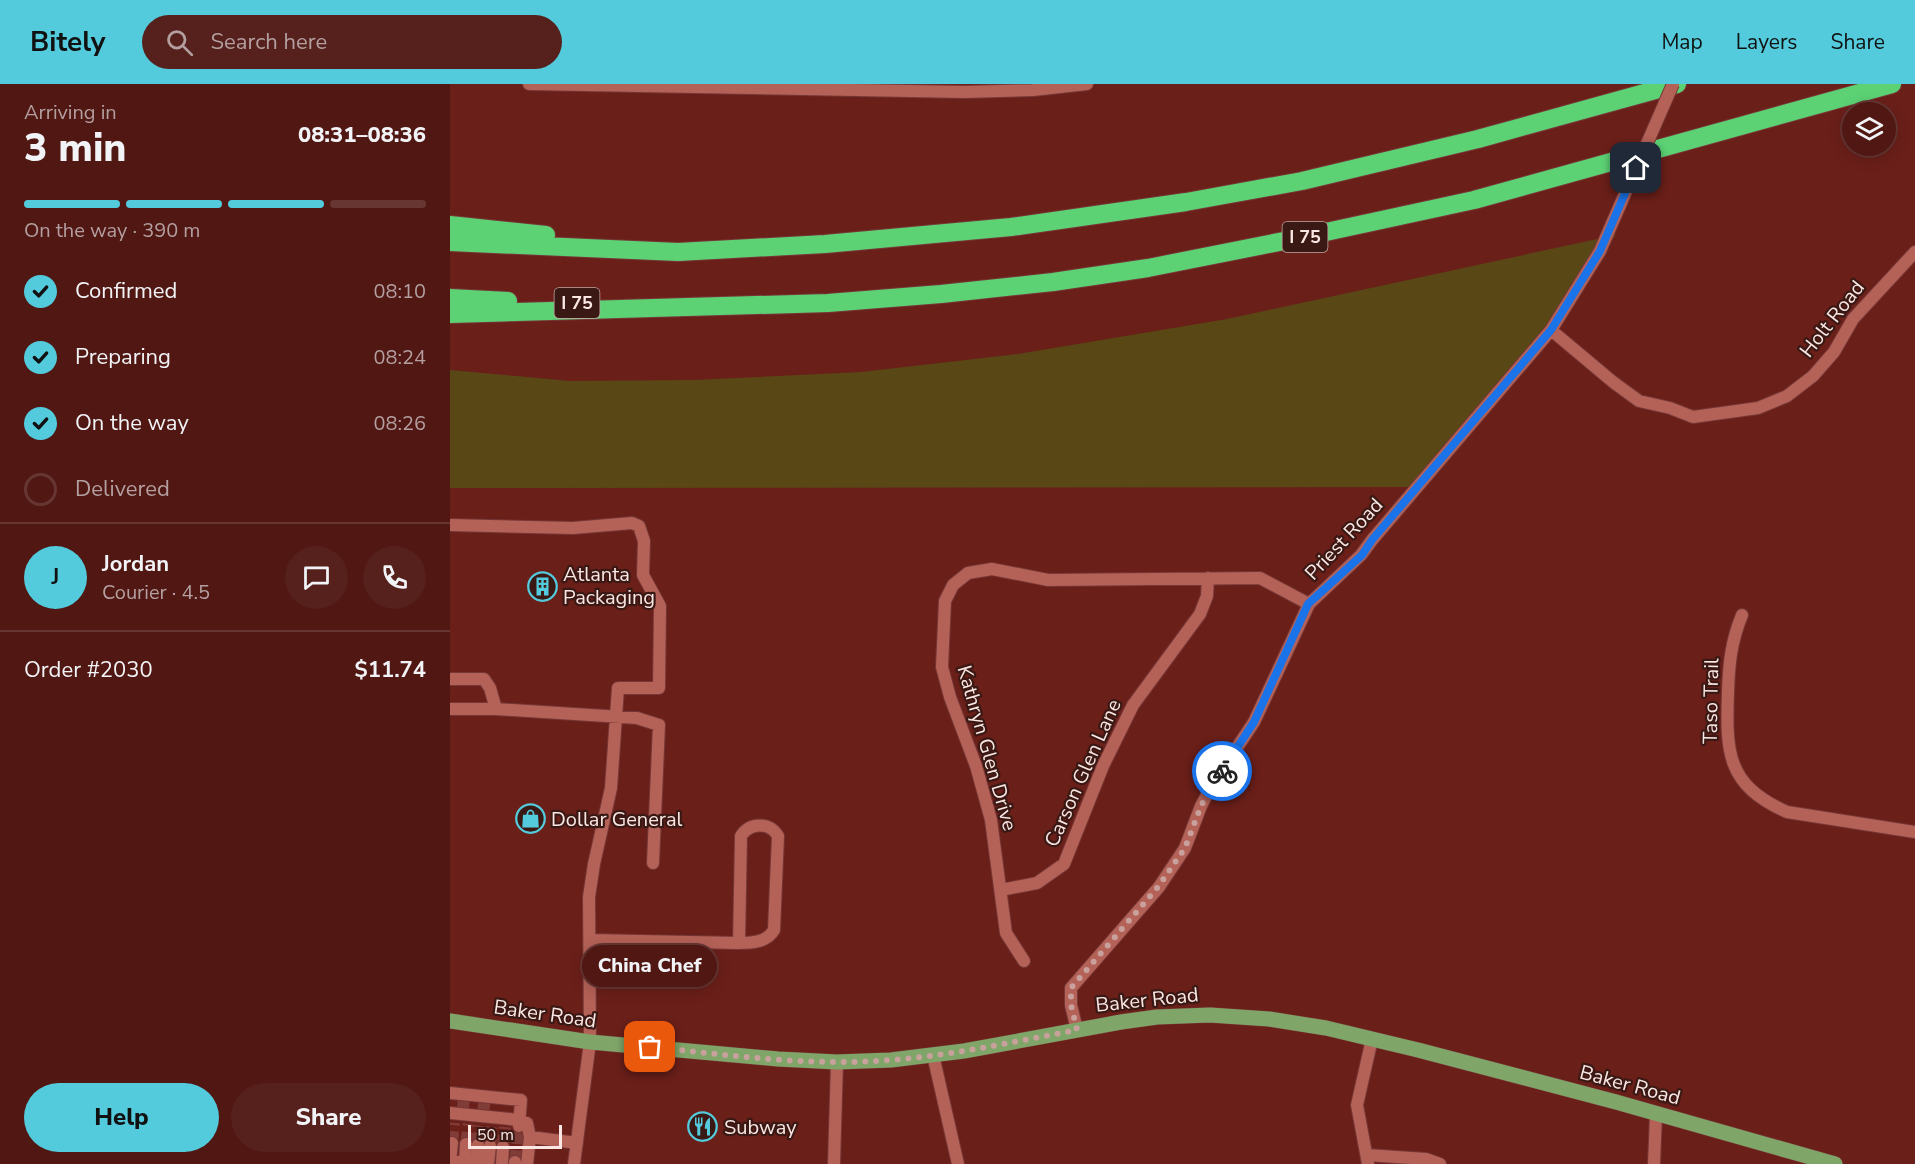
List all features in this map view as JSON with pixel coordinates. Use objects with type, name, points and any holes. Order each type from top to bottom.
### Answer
[{"type":"highway","points":[[450,242],[678,252],[825,244],[1011,227],[1185,202],[1361,168],[1478,139],[1675,84]]},
{"type":"highway","name":"I 75","points":[[450,298],[704,307],[828,303],[1053,282],[1148,268],[1474,200],[1892,84]]},
{"type":"highway","points":[[450,225],[678,252]]},
{"type":"highway","points":[[450,314],[704,307]]},
{"type":"main road","name":"Baker Road","points":[[450,1022],[590,1042],[837,1062],[891,1060],[964,1051],[1156,1017],[1210,1015],[1269,1019],[1326,1028],[1372,1039],[1656,1113],[1835,1164]]},
{"type":"street","points":[[530,84],[964,92],[1033,90],[1087,84]]},
{"type":"street","name":"Priest Road","points":[[1077,1030],[1071,1005],[1071,988],[1158,887],[1185,848],[1201,806],[1212,785],[1254,722],[1308,604],[1362,555],[1372,540],[1551,330],[1600,251],[1675,84]]},
{"type":"street","name":"Holt Road","points":[[1551,330],[1639,401],[1670,408],[1693,417],[1758,408],[1787,396],[1813,376],[1834,352],[1853,319],[1915,252]]},
{"type":"street","points":[[450,525],[573,528],[632,522],[639,526],[644,541],[643,575],[660,606],[659,688],[618,688],[611,788],[589,897],[590,1042],[574,1164]]},
{"type":"street","name":"Kathryn Glen Drive","points":[[1024,961],[1006,933],[991,820],[976,766],[950,697],[942,667],[945,601],[953,585],[968,573],[992,569],[1048,580],[1260,578],[1308,604]]},
{"type":"street","name":"Carson Glen Lane","points":[[1001,890],[1037,883],[1064,864],[1102,766],[1132,705],[1200,614],[1207,596],[1208,578]]},
{"type":"street","name":"Taso Trail","points":[[1742,615],[1731,646],[1727,727],[1730,756],[1744,784],[1770,805],[1787,812],[1915,832]]},
{"type":"street","points":[[450,679],[484,679],[490,688],[496,709]]},
{"type":"street","points":[[450,709],[496,709],[637,718],[659,725],[653,863]]},
{"type":"street","points":[[590,940],[739,943],[751,943],[770,937],[774,930],[778,836],[766,826],[749,827],[741,836],[739,943]]},
{"type":"street","points":[[1372,1039],[1357,1105],[1367,1159],[1426,1159],[1440,1164]]},
{"type":"street","points":[[933,1055],[958,1164]]},
{"type":"street","points":[[834,1164],[837,1062]]},
{"type":"street","points":[[450,1093],[521,1100],[519,1124]]},
{"type":"street","points":[[1654,1164],[1656,1113]]},
{"type":"street","points":[[476,1118],[527,1123],[530,1137],[519,1163]]},
{"type":"street","points":[[530,1137],[577,1143]]},
{"type":"street","points":[[452,1143],[450,1161],[473,1163],[484,1146]]},
{"type":"street","points":[[484,1146],[488,1164]]},
{"type":"street","points":[[484,1146],[501,1164]]},
{"type":"shaded area","points":[[1616,235],[1425,487],[450,488],[450,370],[570,381],[694,380],[861,372],[1018,354],[1227,319]]},
{"type":"tunnel","points":[[463,1109],[464,1096]]},
{"type":"tunnel","points":[[483,1112],[485,1099]]},
{"type":"tunnel","points":[[452,1143],[454,1123]]},
{"type":"tunnel","points":[[466,1144],[469,1124]]},
{"type":"tunnel","points":[[478,1145],[481,1126]]},
{"type":"tunnel","points":[[490,1146],[492,1127]]},
{"type":"tunnel","points":[[503,1147],[505,1127]]},
{"type":"tunnel","points":[[515,1162],[519,1128]]},
{"type":"way so far","points":[[650,1047],[837,1062],[891,1060],[964,1051],[1077,1030],[1071,1005],[1071,988],[1158,887],[1185,848],[1201,806],[1222,771]]},
{"type":"place","name":"Atlanta Packaging","points":[[542,586]]},
{"type":"place","name":"Dollar General","points":[[530,819]]},
{"type":"place","name":"China Chef","points":[[650,1047]]},
{"type":"place","name":"Subway","points":[[703,1127]]},
{"type":"route","points":[[1222,771],[1254,722],[1308,604],[1362,555],[1372,540],[1551,330],[1600,251],[1636,168]]}]
